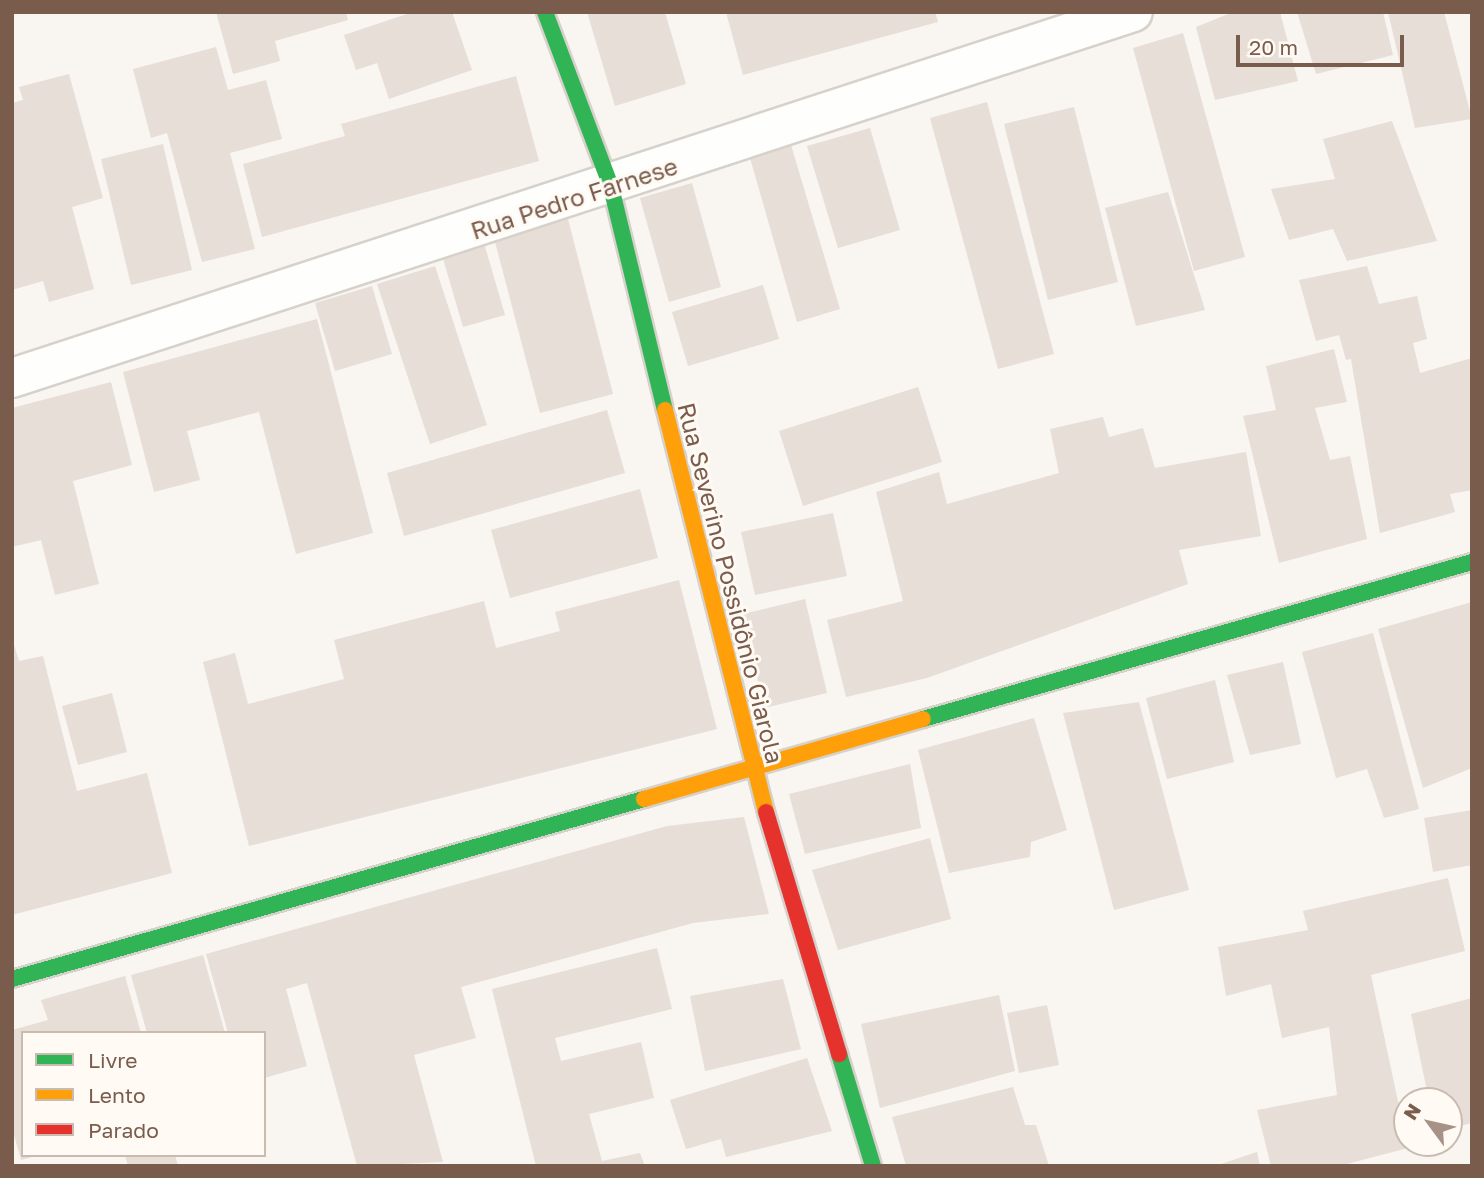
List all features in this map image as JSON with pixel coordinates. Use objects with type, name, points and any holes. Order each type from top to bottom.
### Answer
[{"type":"street","name":"Rua Severino Possidônio Giarola","points":[[545,12],[611,187],[753,768],[873,1166]]},
{"type":"street","name":"Rua Pedro Farnese","points":[[12,378],[611,187],[1133,12]]},
{"type":"street","points":[[12,979],[1472,562]]},
{"type":"building","points":[[216,12],[346,12],[348,20],[275,41],[280,61],[233,74]]},
{"type":"building","points":[[413,12],[452,12],[472,70],[389,99],[377,63],[356,70],[344,35]]},
{"type":"building","points":[[587,12],[665,12],[686,84],[615,106]]},
{"type":"building","points":[[726,12],[935,12],[938,22],[743,75]]},
{"type":"building","points":[[1233,12],[1280,12],[1298,81],[1215,100],[1196,27]]},
{"type":"building","points":[[1297,12],[1383,12],[1393,55],[1316,74]]},
{"type":"building","points":[[1388,12],[1444,12],[1472,119],[1415,128]]},
{"type":"building","points":[[1183,33],[1245,257],[1194,271],[1133,48]]},
{"type":"building","points":[[216,47],[228,90],[266,80],[282,139],[230,153],[255,249],[202,262],[167,133],[151,138],[133,69]]},
{"type":"building","points":[[69,74],[103,198],[72,207],[94,289],[49,302],[43,281],[12,290],[12,103],[23,100],[19,87]]},
{"type":"building","points":[[516,76],[539,161],[262,237],[243,164],[345,136],[341,124]]},
{"type":"building","points":[[987,102],[1054,354],[998,369],[930,118]]},
{"type":"building","points":[[1074,107],[1118,282],[1048,300],[1004,124]]},
{"type":"building","points":[[1392,121],[1437,241],[1347,261],[1333,229],[1289,240],[1271,189],[1335,179],[1323,139]]},
{"type":"building","points":[[870,128],[900,230],[838,248],[807,146]]},
{"type":"building","points":[[163,144],[192,270],[131,285],[101,159]]},
{"type":"building","points":[[791,145],[840,309],[797,322],[750,158]]},
{"type":"building","points":[[692,183],[721,287],[669,302],[640,198]]},
{"type":"building","points":[[1168,192],[1205,310],[1136,326],[1105,208]]},
{"type":"building","points":[[568,219],[613,394],[540,413],[494,238]]},
{"type":"building","points":[[484,243],[505,315],[463,327],[442,255]]},
{"type":"building","points":[[435,266],[487,425],[430,444],[377,284]]},
{"type":"building","points":[[1367,266],[1379,304],[1417,296],[1427,339],[1413,343],[1420,373],[1472,358],[1472,490],[1450,494],[1455,512],[1380,533],[1351,359],[1346,360],[1339,335],[1316,341],[1299,280]]},
{"type":"building","points":[[763,285],[779,339],[688,366],[672,312]]},
{"type":"building","points":[[372,286],[392,354],[335,371],[315,303]]},
{"type":"building","points":[[317,319],[373,533],[296,554],[259,412],[187,431],[200,480],[154,492],[123,372]]},
{"type":"building","points":[[1334,349],[1347,402],[1315,408],[1330,460],[1350,456],[1367,539],[1279,563],[1243,416],[1276,410],[1266,366]]},
{"type":"building","points":[[111,382],[132,465],[73,481],[99,584],[55,595],[41,540],[12,547],[12,408]]},
{"type":"building","points":[[918,387],[942,462],[803,506],[779,431]]},
{"type":"building","points":[[607,410],[625,473],[404,536],[387,473]]},
{"type":"building","points":[[1103,417],[1109,437],[1143,428],[1155,468],[1246,452],[1261,536],[1179,550],[1188,584],[927,678],[846,697],[827,620],[903,601],[876,492],[939,472],[947,504],[1059,473],[1050,429]]},
{"type":"building","points":[[640,489],[658,558],[510,598],[491,530]]},
{"type":"building","points":[[833,513],[847,576],[755,595],[741,532]]},
{"type":"building","points":[[679,580],[717,729],[249,846],[203,662],[235,653],[248,704],[344,679],[334,640],[484,601],[496,648],[560,631],[555,612]]},
{"type":"building","points":[[805,599],[827,693],[764,708],[743,614]]},
{"type":"building","points":[[1472,602],[1472,768],[1423,788],[1378,629]]},
{"type":"building","points":[[1373,633],[1419,809],[1384,818],[1367,769],[1336,778],[1302,652]]},
{"type":"building","points":[[12,638],[19,661],[43,656],[77,791],[147,773],[172,873],[12,915]]},
{"type":"building","points":[[1283,662],[1301,744],[1250,755],[1227,675]]},
{"type":"building","points":[[1215,680],[1234,762],[1167,779],[1146,698]]},
{"type":"building","points":[[112,693],[127,752],[78,765],[62,706]]},
{"type":"building","points":[[1139,702],[1189,890],[1114,910],[1063,713]]},
{"type":"building","points":[[1034,718],[1067,830],[1031,842],[1030,857],[949,873],[918,750]]},
{"type":"building","points":[[910,764],[921,828],[805,854],[789,794]]},
{"type":"building","points":[[1472,810],[1472,865],[1433,872],[1424,818]]},
{"type":"building","points":[[744,817],[769,914],[693,923],[461,987],[476,1038],[414,1055],[443,1162],[357,1166],[307,983],[286,989],[307,1066],[266,1077],[266,1031],[227,1031],[206,954],[667,826]]},
{"type":"building","points":[[930,838],[951,919],[838,950],[812,870]]},
{"type":"building","points":[[1448,878],[1465,951],[1371,975],[1395,1087],[1393,1152],[1339,1166],[1271,1166],[1257,1110],[1337,1095],[1329,1027],[1282,1038],[1271,984],[1226,996],[1218,947],[1308,930],[1303,911]]},
{"type":"building","points":[[657,948],[672,1009],[555,1038],[561,1061],[641,1042],[654,1098],[589,1114],[602,1161],[640,1153],[645,1166],[536,1166],[492,989]]},
{"type":"building","points":[[203,955],[224,1031],[146,1031],[131,975]]},
{"type":"building","points":[[125,976],[140,1031],[21,1031],[21,1157],[32,1157],[21,1160],[12,1128],[12,1030],[48,1020],[41,1000]]},
{"type":"building","points":[[783,979],[801,1049],[705,1071],[690,996]]},
{"type":"building","points":[[999,995],[1015,1071],[880,1108],[861,1024]]},
{"type":"building","points":[[1472,998],[1472,1123],[1463,1125],[1463,1087],[1426,1087],[1411,1014]]},
{"type":"building","points":[[1047,1005],[1059,1065],[1019,1073],[1007,1013]]},
{"type":"building","points":[[807,1058],[832,1131],[726,1157],[721,1139],[686,1149],[670,1100]]},
{"type":"building","points":[[1013,1087],[1025,1125],[1036,1125],[1049,1166],[906,1166],[892,1117]]},
{"type":"building","points":[[1257,1152],[1260,1166],[1218,1166],[1218,1165]]},
{"type":"building","points":[[126,1157],[176,1157],[178,1166],[128,1166]]},
{"type":"traffic: fast","points":[[545,12],[611,187],[665,410]]},
{"type":"traffic: fast","points":[[923,719],[1472,562]]},
{"type":"traffic: fast","points":[[12,979],[644,799]]},
{"type":"traffic: fast","points":[[839,1054],[873,1166]]},
{"type":"traffic: slow","points":[[665,410],[766,812]]},
{"type":"traffic: slow","points":[[644,799],[923,719]]},
{"type":"traffic: jam","points":[[766,812],[839,1054]]}]
